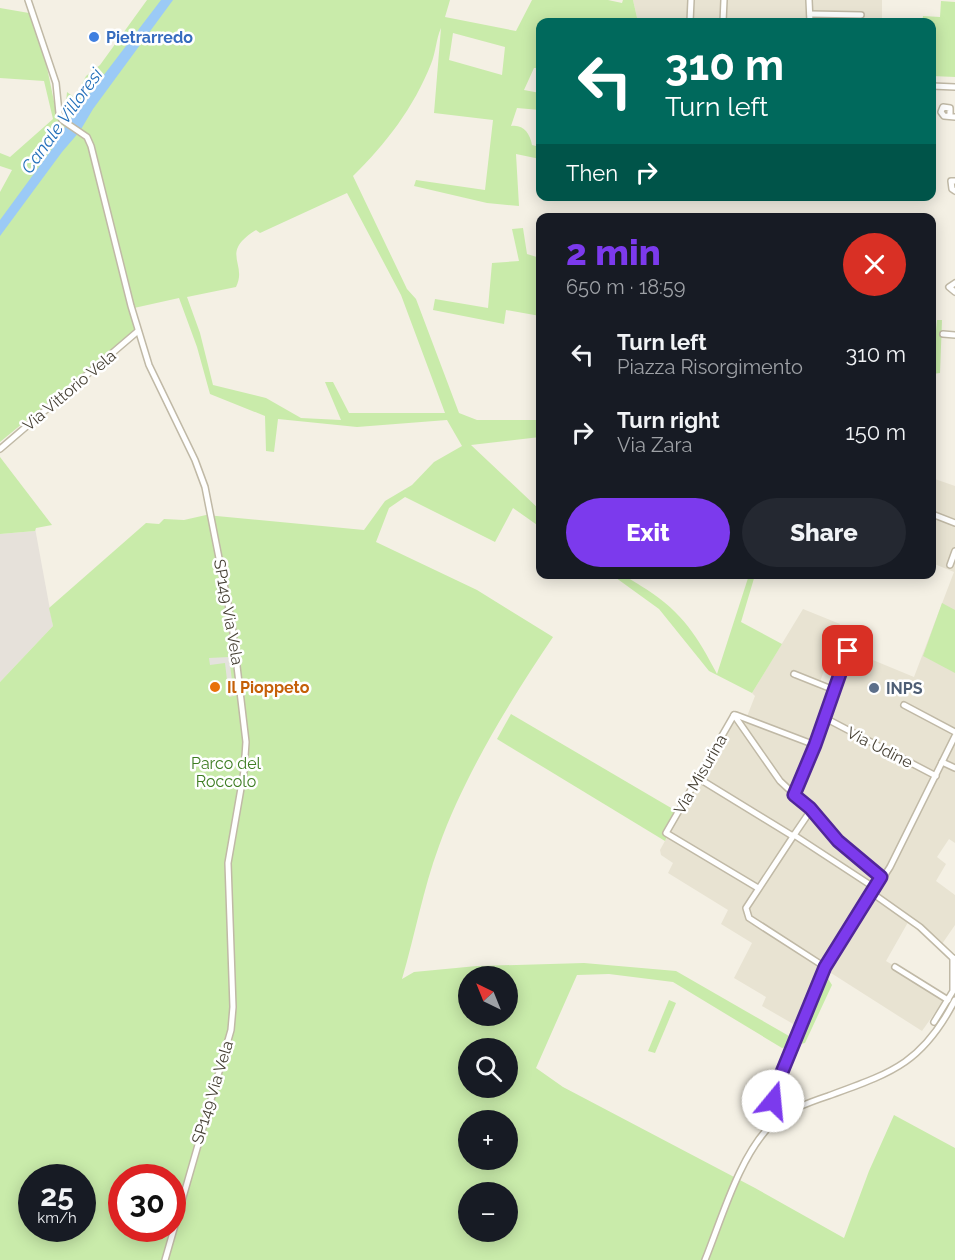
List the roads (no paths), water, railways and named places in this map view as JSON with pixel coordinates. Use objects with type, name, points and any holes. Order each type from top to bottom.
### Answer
[{"type":"street","name":"SP149 Via Vela","points":[[28,0],[56,83],[62,120],[87,137],[138,331],[156,383],[195,460],[204,487],[232,624],[246,733],[244,771],[228,863],[232,1017],[165,1260]]},
{"type":"street","points":[[690,18],[691,0]]},
{"type":"street","points":[[723,18],[724,0]]},
{"type":"street","points":[[809,0],[810,18]]},
{"type":"street","points":[[810,14],[861,15]]},
{"type":"street","points":[[936,86],[955,87]]},
{"type":"street","points":[[955,181],[951,181],[955,191]]},
{"type":"street","points":[[955,283],[949,287],[955,292]]},
{"type":"street","name":"Via Vittorio Vela","points":[[0,449],[138,331]]},
{"type":"street","points":[[943,334],[955,335]]},
{"type":"street","points":[[936,516],[955,523]]},
{"type":"street","points":[[950,565],[955,551]]},
{"type":"street","points":[[794,795],[825,718],[854,632]]},
{"type":"street","points":[[794,674],[834,690]]},
{"type":"street","points":[[782,1116],[773,1094],[825,967],[881,877],[890,867],[955,734],[904,705]]},
{"type":"street","points":[[734,715],[815,745]]},
{"type":"street","points":[[734,715],[767,764],[794,795],[812,810],[838,841],[881,877]]},
{"type":"street","name":"Via Misurina","points":[[734,715],[666,833],[758,888]]},
{"type":"street","name":"Via Udine","points":[[825,718],[936,776]]},
{"type":"street","points":[[942,762],[955,768]]},
{"type":"street","points":[[698,778],[791,836],[794,835],[873,890],[920,927],[954,959],[953,991],[934,1022]]},
{"type":"street","points":[[812,810],[746,908],[748,918],[825,967]]},
{"type":"street","points":[[895,967],[948,1000]]},
{"type":"street","points":[[705,1260],[753,1147],[782,1116],[803,1104],[882,1076],[900,1067],[925,1046],[953,1007],[955,1000]]},
{"type":"water","points":[[161,0],[173,0],[93,109],[80,131],[0,236],[0,220],[52,149],[68,122]]},
{"type":"place","name":"Pietrarredo","points":[[94,37]]},
{"type":"place","name":"Il Pioppeto","points":[[215,687]]},
{"type":"place","name":"INPS","points":[[874,688]]},
{"type":"water label","name":"Canale Villoresi","points":[[62,121]]},
{"type":"park label","name":"Parco del Roccolo","points":[[226,772]]}]
